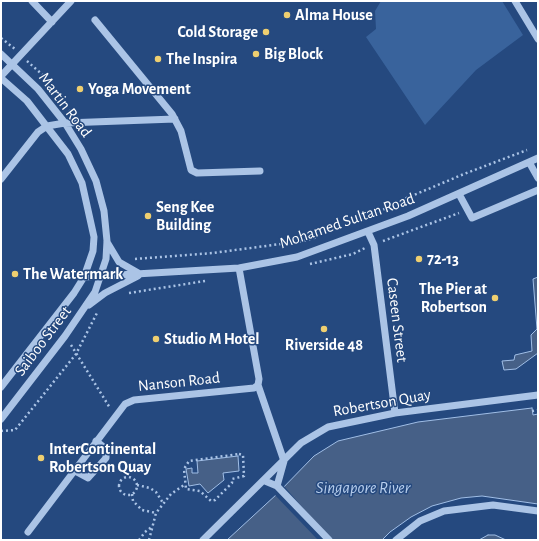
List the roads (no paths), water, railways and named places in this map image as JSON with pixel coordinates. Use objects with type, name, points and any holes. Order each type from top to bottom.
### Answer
[{"type":"street","points":[[32,1],[52,22]]},
{"type":"street","points":[[1,77],[71,1]]},
{"type":"street","points":[[515,1],[538,39]]},
{"type":"street","points":[[96,20],[175,119],[181,132],[188,166],[194,172],[260,171]]},
{"type":"street","name":"Martin Road","points":[[1,54],[38,89],[65,122],[82,149],[96,181],[104,212],[107,241],[106,259],[102,276]]},
{"type":"street","name":"Martin Road","points":[[1,77],[26,101],[47,126],[68,154],[82,183],[94,237],[93,252],[84,277]]},
{"type":"street","points":[[1,179],[38,132],[47,126],[65,122],[175,119]]},
{"type":"street","name":"Mohamed Sultan Road","points":[[84,277],[239,268],[297,257],[368,232],[459,194],[538,158]]},
{"type":"street","points":[[529,162],[538,178]]},
{"type":"street","points":[[459,194],[472,218],[538,190]]},
{"type":"street","name":"Caseen Street","points":[[368,232],[374,245],[395,413]]},
{"type":"street","points":[[107,241],[119,262],[140,274]]},
{"type":"street","points":[[239,268],[259,379],[258,385],[284,460],[277,486]]},
{"type":"street","points":[[85,308],[105,293],[140,274]]},
{"type":"street","name":"Saiboo Street","points":[[1,419],[85,308],[95,292],[102,276]]},
{"type":"street","name":"Saiboo Street","points":[[1,387],[74,293],[84,277]]},
{"type":"street","name":"Nanson Road","points":[[28,532],[125,404],[134,400],[254,388],[258,385]]},
{"type":"street","name":"Robertson Quay","points":[[203,540],[265,481],[301,443],[328,427],[395,413],[538,395]]},
{"type":"street","points":[[75,470],[88,478],[106,458],[106,449],[96,441]]},
{"type":"street","points":[[265,481],[277,486],[329,540]]},
{"type":"street","points":[[396,540],[420,521],[444,511],[493,505],[538,512]]},
{"type":"water","points":[[538,277],[538,353],[516,369],[504,370],[502,361],[514,360],[515,355],[532,351],[531,335],[537,329],[533,279]]},
{"type":"water","name":"Singapore River","points":[[532,408],[533,415],[538,414],[538,504],[482,496],[461,498],[432,506],[411,517],[390,532],[382,540],[227,540],[277,494],[314,456],[338,441],[418,422]]},
{"type":"water","points":[[238,456],[239,471],[223,473],[224,480],[208,493],[200,484],[189,486],[186,469],[192,468],[192,473],[198,473],[197,461]]},
{"type":"water","points":[[488,535],[495,535],[506,540],[479,540]]},
{"type":"place","name":"Alma House","points":[[287,15]]},
{"type":"place","name":"Cold Storage","points":[[266,32]]},
{"type":"place","name":"Big Block","points":[[256,54]]},
{"type":"place","name":"The Inspira","points":[[158,59]]},
{"type":"place","name":"Yoga Movement","points":[[80,89]]},
{"type":"place","name":"Seng Kee Building","points":[[148,216]]},
{"type":"place","name":"72-13","points":[[419,259]]},
{"type":"place","name":"The Watermark","points":[[15,274]]},
{"type":"place","name":"The Pier at Robertson","points":[[495,298]]},
{"type":"place","name":"Riverside 48","points":[[324,329]]},
{"type":"place","name":"Studio M Hotel","points":[[156,339]]},
{"type":"place","name":"InterContinental Robertson Quay","points":[[41,458]]}]
